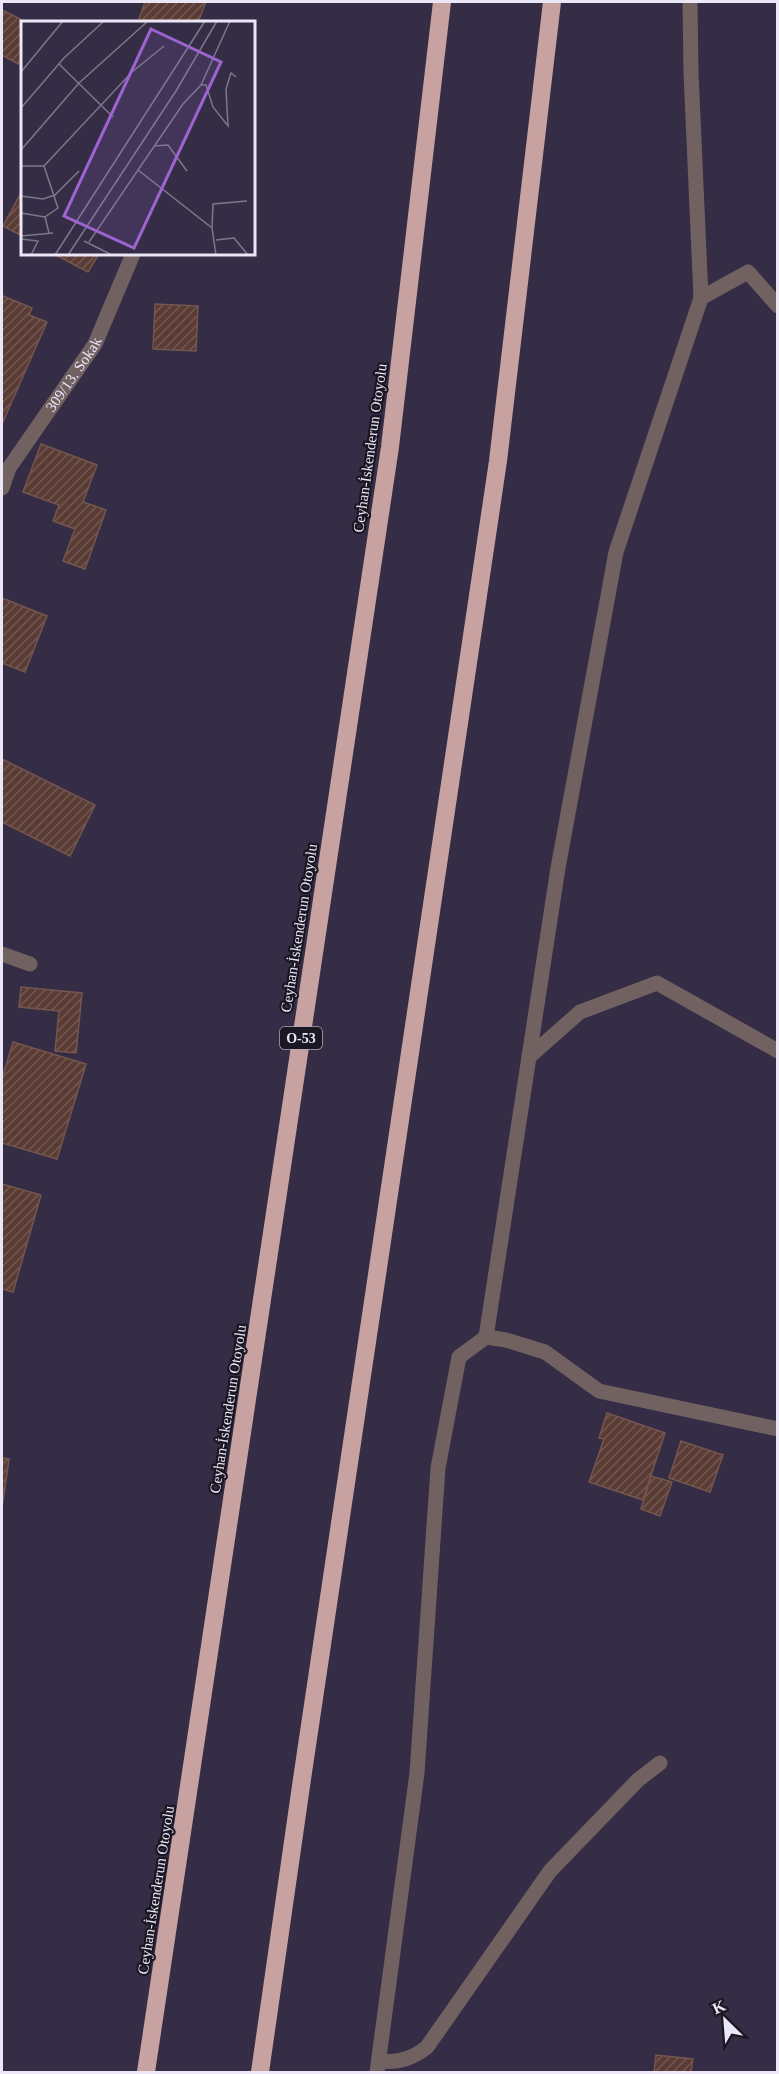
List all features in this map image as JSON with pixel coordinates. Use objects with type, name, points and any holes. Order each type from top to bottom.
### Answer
[{"type":"highway","name":"Ceyhan-İskenderun Otoyolu","points":[[146,2073],[390,447],[442,2]]},
{"type":"highway","points":[[260,2073],[498,461],[552,2]]},
{"type":"street","points":[[660,1762],[638,1780],[550,1871],[427,2047],[401,2061],[378,2067],[417,1773],[438,1468],[459,1357],[486,1337],[558,868],[616,552],[701,298],[690,2]]},
{"type":"street","name":"309/13. Sokak","points":[[2,489],[9,468],[95,344],[133,255]]},
{"type":"street","points":[[701,298],[748,272],[777,306]]},
{"type":"street","points":[[2,954],[30,964]]},
{"type":"street","points":[[529,1057],[580,1012],[657,982],[777,1051]]},
{"type":"street","points":[[486,1337],[506,1340],[545,1352],[599,1391],[777,1429]]},
{"type":"building","points":[[145,2],[206,2],[198,21],[138,21]]},
{"type":"building","points":[[2,10],[24,21],[21,21],[21,57],[18,64],[2,55]]},
{"type":"building","points":[[21,193],[21,235],[3,226]]},
{"type":"building","points":[[56,255],[98,255],[88,272]]},
{"type":"building","points":[[3,296],[32,308],[29,315],[47,322],[2,424],[2,299]]},
{"type":"building","points":[[155,304],[198,306],[196,351],[153,349]]},
{"type":"building","points":[[41,444],[97,465],[83,502],[106,510],[85,569],[63,561],[75,529],[53,521],[59,505],[23,492]]},
{"type":"building","points":[[2,598],[47,616],[25,672],[2,663]]},
{"type":"building","points":[[2,759],[95,805],[70,856],[2,822]]},
{"type":"building","points":[[21,987],[82,993],[76,1053],[55,1051],[59,1011],[19,1007]]},
{"type":"building","points":[[13,1042],[86,1064],[57,1159],[2,1143],[2,1079]]},
{"type":"building","points":[[2,1184],[41,1195],[13,1292],[2,1289]]},
{"type":"building","points":[[607,1413],[665,1433],[643,1500],[589,1482],[604,1439],[599,1438]]},
{"type":"building","points":[[681,1441],[723,1455],[710,1492],[669,1478]]},
{"type":"building","points":[[2,1458],[9,1459],[3,1502],[2,1501]]},
{"type":"building","points":[[651,1476],[672,1482],[660,1516],[641,1509]]},
{"type":"building","points":[[656,2055],[693,2059],[691,2072],[654,2072]]}]
